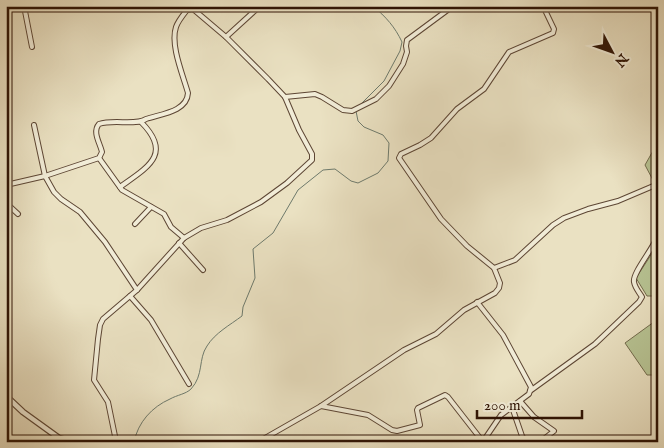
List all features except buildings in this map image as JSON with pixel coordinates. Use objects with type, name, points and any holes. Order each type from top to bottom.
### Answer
[{"type":"street","points":[[24,6],[32,47]]},
{"type":"street","points":[[115,442],[108,402],[94,382],[93,375],[100,324],[106,315],[137,290],[184,238],[201,228],[227,220],[261,202],[281,188],[311,162],[313,158],[298,130],[285,97],[226,36],[195,8],[187,10],[170,6]]},
{"type":"street","points":[[226,36],[260,6]]},
{"type":"street","points":[[285,97],[315,94],[322,96],[343,110],[352,111],[376,99],[404,64],[407,52],[406,42],[410,37],[453,6]]},
{"type":"street","points":[[258,442],[321,406],[396,355],[436,334],[464,310],[495,293],[499,288],[500,282],[494,268],[467,246],[445,224],[400,158],[402,154],[431,138],[457,109],[484,89],[509,52],[553,33],[554,29],[543,6]]},
{"type":"street","points":[[6,184],[45,176],[99,158],[102,152],[96,132],[97,126],[103,123],[112,121],[141,122],[178,108],[187,98],[188,93],[174,38],[176,26],[187,10]]},
{"type":"street","points":[[120,187],[152,161],[156,151],[157,145],[154,138],[141,122]]},
{"type":"street","points":[[34,125],[45,176],[54,192],[80,212],[105,242],[137,290]]},
{"type":"street","points":[[99,158],[120,187],[164,214],[171,227],[184,238]]},
{"type":"street","points":[[494,268],[515,260],[552,225],[564,218],[618,201],[657,184],[658,192]]},
{"type":"street","points":[[6,203],[18,214]]},
{"type":"street","points":[[135,224],[150,206]]},
{"type":"street","points":[[321,406],[368,415],[396,431],[420,425],[418,408],[445,395],[482,440],[486,438],[502,415],[512,406],[595,344],[639,302],[642,297],[634,285],[634,276],[651,251],[658,235]]},
{"type":"street","points":[[179,243],[203,270]]},
{"type":"street","points":[[130,296],[150,320],[188,384]]},
{"type":"street","points":[[477,302],[503,335],[531,387],[530,391]]},
{"type":"street","points":[[6,396],[44,429],[59,438],[69,442],[78,440],[100,442]]},
{"type":"street","points":[[520,401],[534,417],[554,431],[540,442]]},
{"type":"street","points":[[512,406],[522,436],[526,442]]},
{"type":"green space","points":[[658,142],[658,181],[654,182],[645,165]]},
{"type":"green space","points":[[658,244],[658,296],[647,296],[636,278]]},
{"type":"green space","points":[[658,319],[658,375],[647,375],[625,343]]},
{"type":"waterway","points":[[360,105],[384,81],[400,51],[402,42],[390,22],[373,6]]},
{"type":"waterway","points":[[134,442],[142,422],[157,406],[191,389],[198,378],[204,351],[210,341],[242,316],[243,307],[255,278],[253,249],[273,233],[298,190],[323,170],[335,169],[351,181],[358,183],[378,173],[388,161],[389,143],[383,135],[364,127],[358,121],[356,111]]}]
